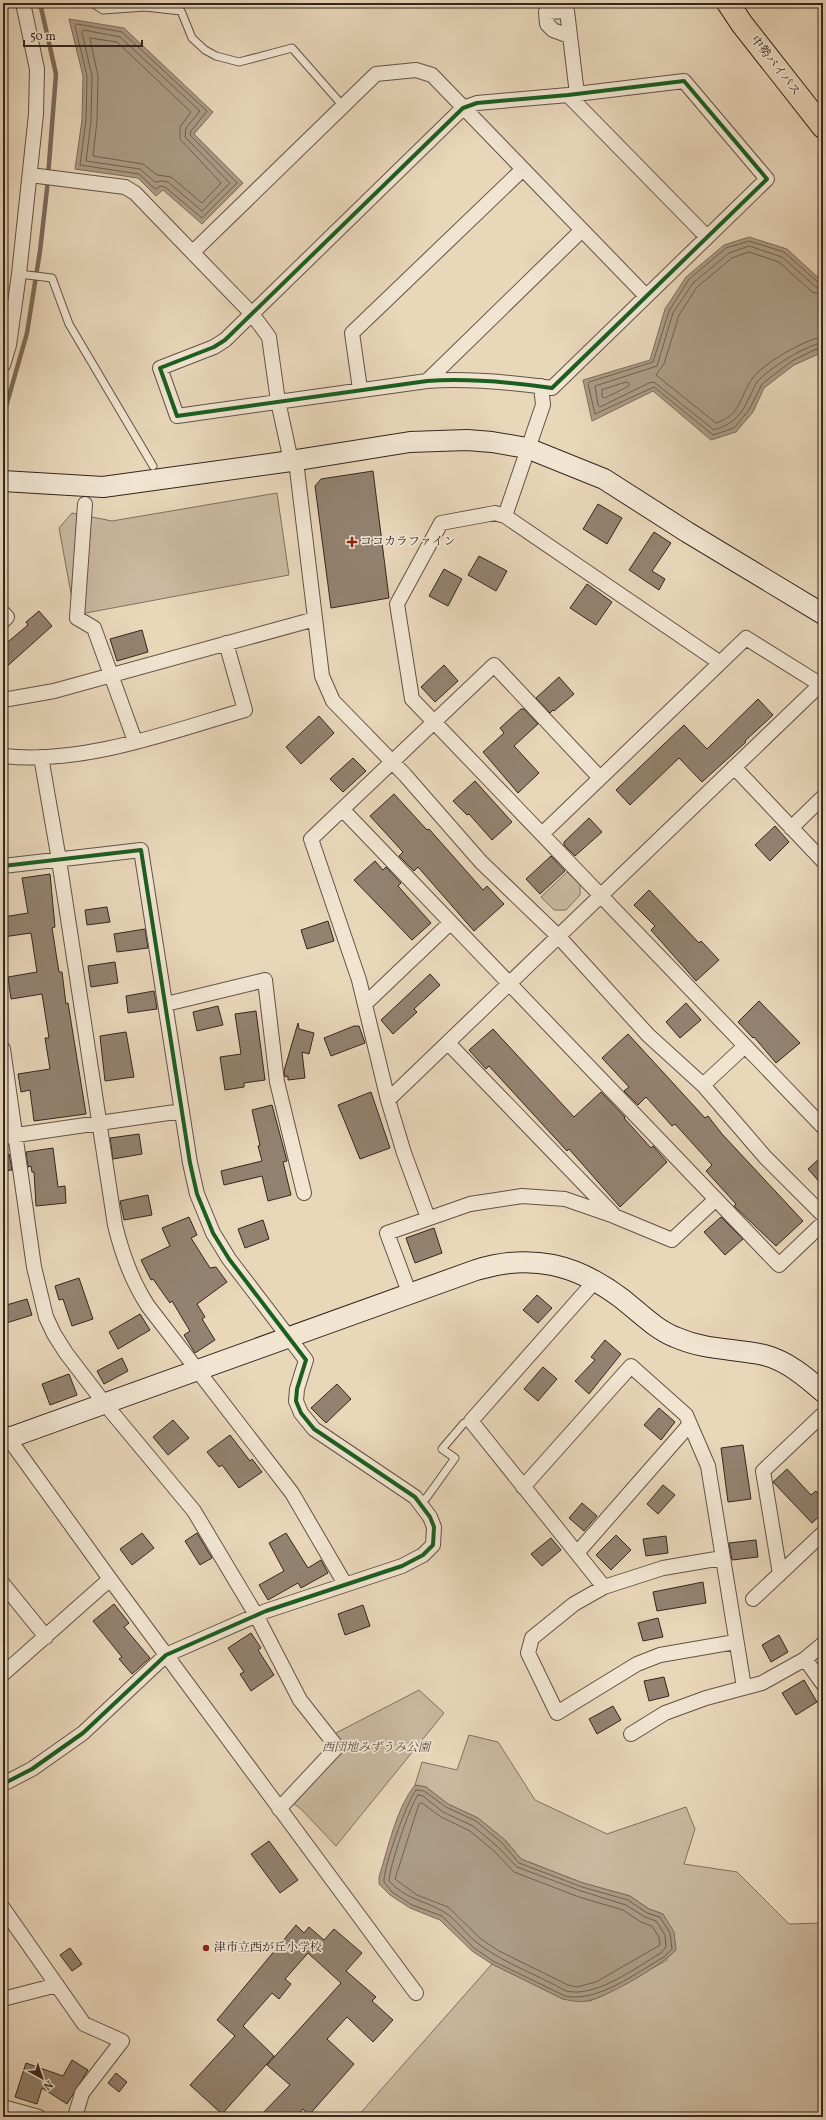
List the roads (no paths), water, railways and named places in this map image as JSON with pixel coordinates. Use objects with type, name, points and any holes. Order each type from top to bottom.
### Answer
[{"type":"highway","name":"中勢バイパス","points":[[728,3],[742,24],[823,127]]},
{"type":"street","points":[[3,365],[9,345],[22,275],[33,176],[37,69],[23,3]]},
{"type":"street","points":[[569,36],[572,94],[706,236]]},
{"type":"street","points":[[194,252],[376,74],[416,70],[432,75],[462,108],[646,296]]},
{"type":"street","points":[[684,81],[766,178],[552,388],[461,379],[427,381],[360,389],[177,416],[160,368],[214,347],[225,340],[462,108],[477,103],[684,81]]},
{"type":"street","points":[[360,389],[352,333],[523,170]]},
{"type":"street","points":[[33,176],[125,187],[135,193],[194,252],[252,314],[269,337],[278,401],[293,461],[322,676],[327,689],[342,711],[392,762],[481,862],[559,937],[648,1035],[703,1085],[765,1157],[823,1215]]},
{"type":"street","points":[[427,381],[582,230]]},
{"type":"street","points":[[505,516],[527,448],[543,405],[541,386]]},
{"type":"street","points":[[3,481],[103,487],[293,461],[388,445],[434,441],[492,442],[527,448],[604,479],[687,532],[823,614]]},
{"type":"street","points":[[85,504],[77,618],[94,628],[135,741]]},
{"type":"street","points":[[719,662],[505,516],[494,513],[441,523],[397,604],[412,699],[823,1127]]},
{"type":"street","points":[[3,613],[7,617],[3,621]]},
{"type":"street","points":[[3,700],[43,694],[315,618]]},
{"type":"street","points":[[388,1100],[822,684],[746,638],[719,662],[542,834]]},
{"type":"street","points":[[3,756],[60,756],[135,741],[245,710],[226,643]]},
{"type":"street","points":[[428,1218],[404,1153],[388,1100],[359,980],[311,840],[494,665],[600,778]]},
{"type":"street","points":[[41,757],[60,860],[98,1122],[115,1225],[124,1258],[144,1300],[197,1372],[292,1493],[345,1584]]},
{"type":"street","points":[[734,767],[823,861]]},
{"type":"street","points":[[791,828],[823,797]]},
{"type":"street","points":[[343,810],[779,1265],[823,1223]]},
{"type":"street","points":[[3,866],[141,850],[182,1111],[197,1194],[213,1233],[229,1259],[306,1360],[297,1389],[296,1401],[301,1413],[314,1429],[415,1497],[430,1517],[434,1527],[435,1539],[430,1549],[402,1566],[256,1615],[166,1655],[83,1733],[32,1769],[3,1784]]},
{"type":"street","points":[[365,1004],[450,923]]},
{"type":"street","points":[[166,1004],[265,980],[277,1082],[304,1193]]},
{"type":"street","points":[[448,1043],[614,1216]]},
{"type":"street","points":[[703,1085],[745,1046]]},
{"type":"street","points":[[3,1049],[9,1136],[34,1267],[46,1317],[54,1334],[66,1353],[105,1404],[194,1511],[256,1615],[300,1700],[337,1747],[279,1809]]},
{"type":"street","points":[[9,1136],[182,1111]]},
{"type":"street","points":[[410,1294],[387,1233],[470,1204],[522,1196],[565,1199],[614,1216],[672,1240],[716,1199]]},
{"type":"street","points":[[416,1993],[5,1437],[197,1372],[482,1269],[509,1263],[538,1262],[555,1264],[577,1272],[595,1281],[623,1299],[646,1319],[674,1336],[699,1346],[765,1356],[782,1362],[810,1380],[823,1392]]},
{"type":"street","points":[[595,1281],[471,1421],[523,1488],[604,1587]]},
{"type":"street","points":[[523,1488],[631,1366],[686,1415],[708,1466],[735,1642],[744,1686]]},
{"type":"street","points":[[780,1574],[763,1471],[823,1414]]},
{"type":"street","points":[[577,1553],[690,1424]]},
{"type":"street","points":[[753,1599],[823,1533]]},
{"type":"street","points":[[722,1558],[663,1568],[604,1587],[574,1604],[532,1638],[528,1653],[557,1713],[642,1662],[660,1655],[735,1642]]},
{"type":"street","points":[[3,1674],[110,1579]]},
{"type":"street","points":[[3,1584],[46,1637]]},
{"type":"street","points":[[631,1734],[665,1713],[744,1686],[762,1682],[805,1660],[823,1644]]},
{"type":"street","points":[[805,1660],[823,1684]]},
{"type":"street","points":[[3,1908],[84,2024],[122,2041],[82,2093],[75,2117]]},
{"type":"street","points":[[3,1999],[57,1985]]},
{"type":"street","points":[[3,2107],[39,2117]]},
{"type":"lane","points":[[92,3],[103,10],[145,7],[181,11],[192,38],[198,45],[216,56],[239,62],[292,48],[343,106]]},
{"type":"lane","points":[[22,275],[52,278],[69,324],[153,466]]},
{"type":"lane","points":[[420,1503],[427,1497],[455,1458],[442,1449],[464,1423],[471,1421]]},
{"type":"water","points":[[69,19],[124,28],[213,112],[194,134],[243,183],[202,224],[163,190],[156,196],[138,178],[75,169],[82,120],[83,76]]},
{"type":"water","points":[[749,237],[787,249],[823,282],[823,352],[794,365],[764,388],[753,412],[736,432],[711,440],[653,391],[592,421],[583,380],[650,360],[665,309],[686,277],[724,245]]},
{"type":"water","points":[[415,1785],[426,1787],[448,1804],[478,1818],[505,1840],[521,1859],[583,1883],[630,1896],[649,1909],[663,1914],[674,1932],[676,1950],[648,1971],[611,1992],[591,2000],[584,2001],[563,1999],[492,1964],[472,1951],[440,1920],[410,1908],[390,1895],[379,1884],[379,1877],[398,1817],[408,1794]]},
{"type":"waterway","points":[[3,417],[27,333],[40,251],[47,189],[56,74],[40,3]]},
{"type":"place","name":"ココカラファイン","points":[[352,542]]},
{"type":"place","name":"津市立西が丘小学校","points":[[206,1948]]},
{"type":"park label","name":"西団地みずうみ公園","points":[[376,1748]]}]
